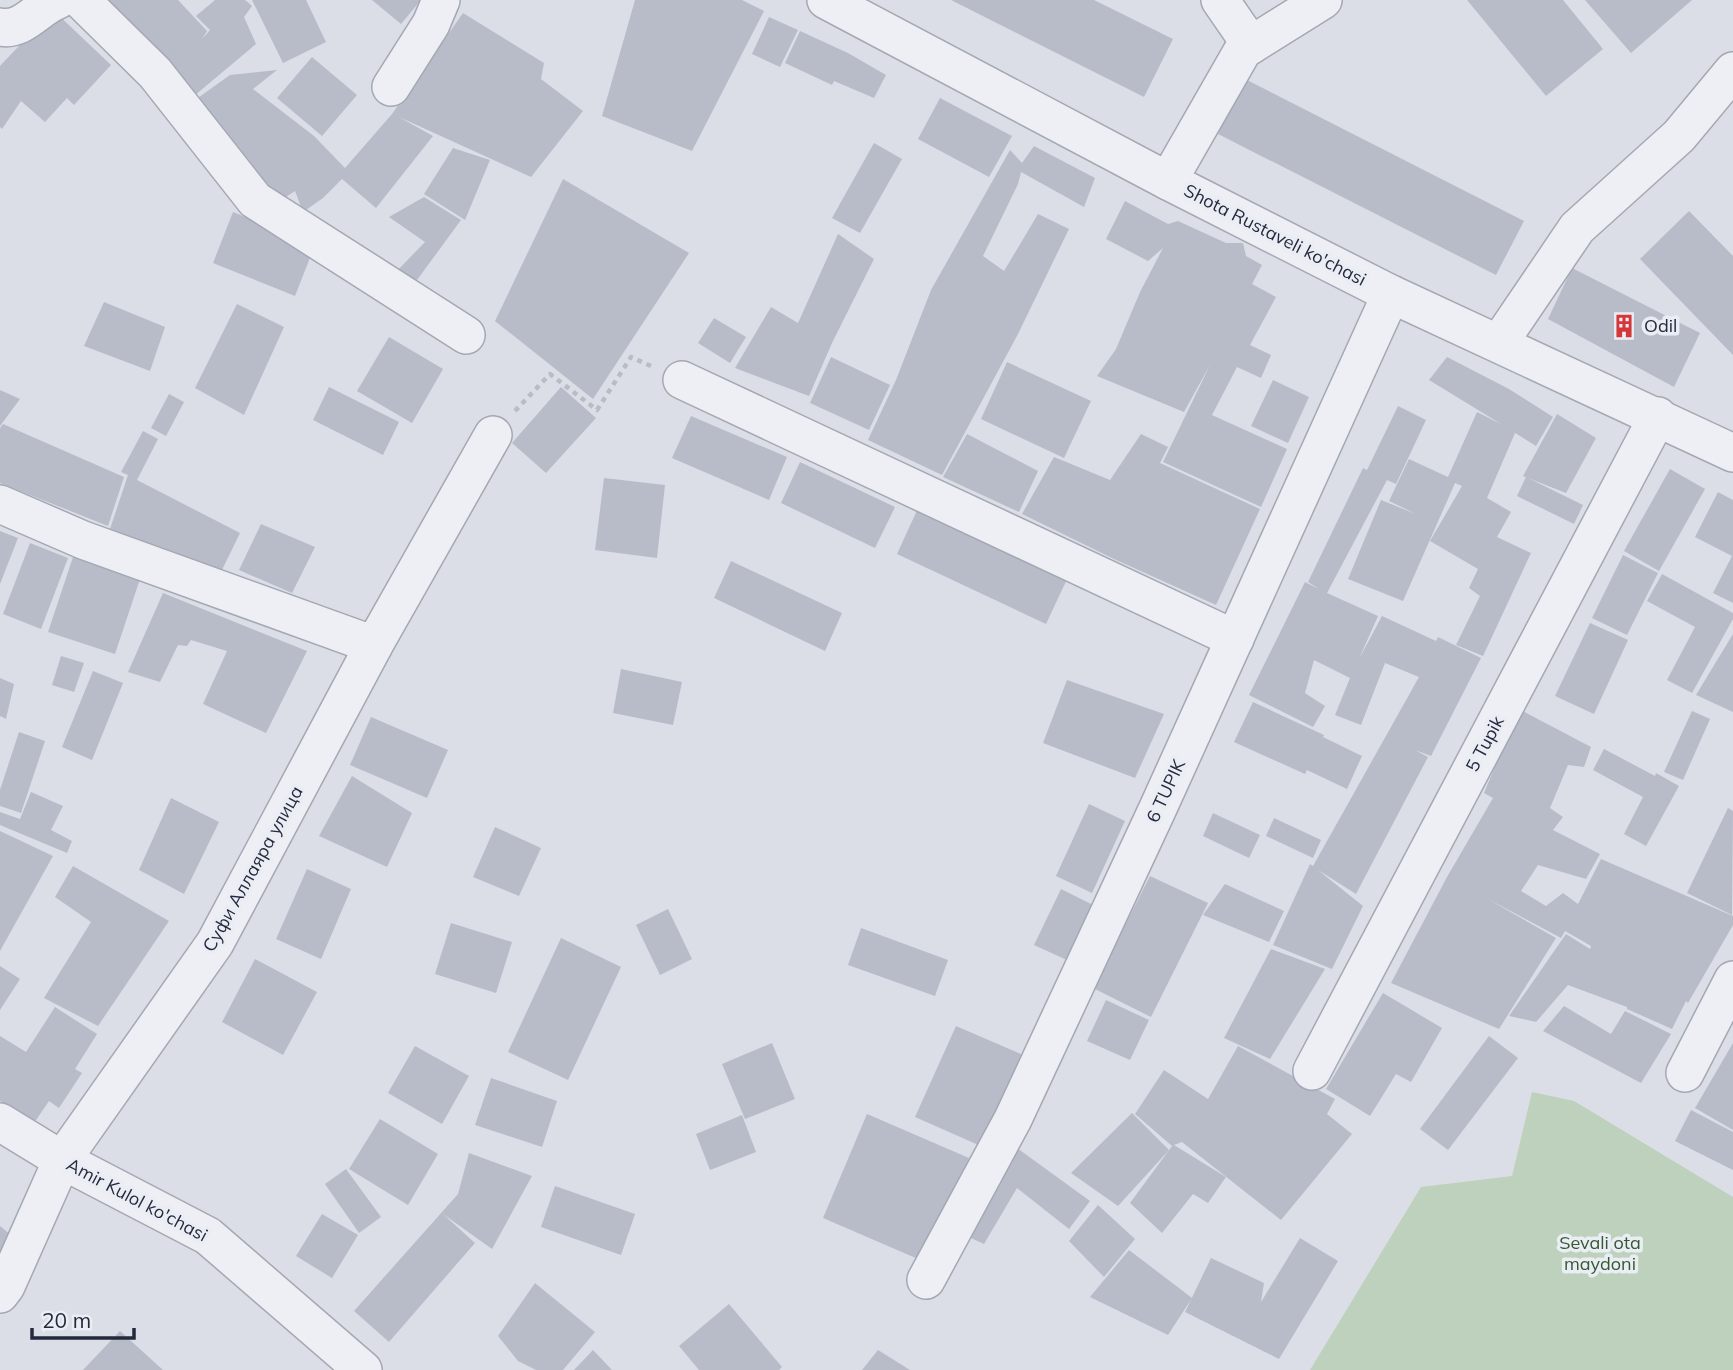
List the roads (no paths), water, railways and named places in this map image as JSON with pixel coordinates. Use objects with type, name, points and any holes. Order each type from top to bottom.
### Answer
[{"type":"street","points":[[0,27],[8,29],[22,23],[58,0]]},
{"type":"street","points":[[81,0],[155,73],[255,200],[466,335]]},
{"type":"street","points":[[391,87],[431,24],[441,0]]},
{"type":"street","name":"Shota Rustaveli ko'chasi","points":[[825,0],[1168,181],[1391,294],[1733,453]]},
{"type":"street","points":[[1220,0],[1251,45]]},
{"type":"street","points":[[1168,181],[1243,50],[1323,0]]},
{"type":"street","points":[[1499,343],[1577,228],[1679,136],[1733,71]]},
{"type":"street","name":"6 TUPIK","points":[[926,1280],[1013,1119],[1391,294]]},
{"type":"street","points":[[682,380],[1235,639]]},
{"type":"street","name":"5 Tupik","points":[[1312,1072],[1658,416]]},
{"type":"street","name":"Суфи Аллаяра улица","points":[[0,1294],[62,1160],[215,943],[374,645],[493,435]]},
{"type":"street","points":[[0,504],[83,540],[374,645]]},
{"type":"street","points":[[1685,1073],[1733,980]]},
{"type":"street","name":"Amir Kulol ko'chasi","points":[[0,1122],[62,1160],[208,1236],[362,1370]]},
{"type":"place","name":"Оdil","points":[[1624,326]]},
{"type":"park label","name":"Sevali ota maydoni","points":[[1600,1253]]}]
